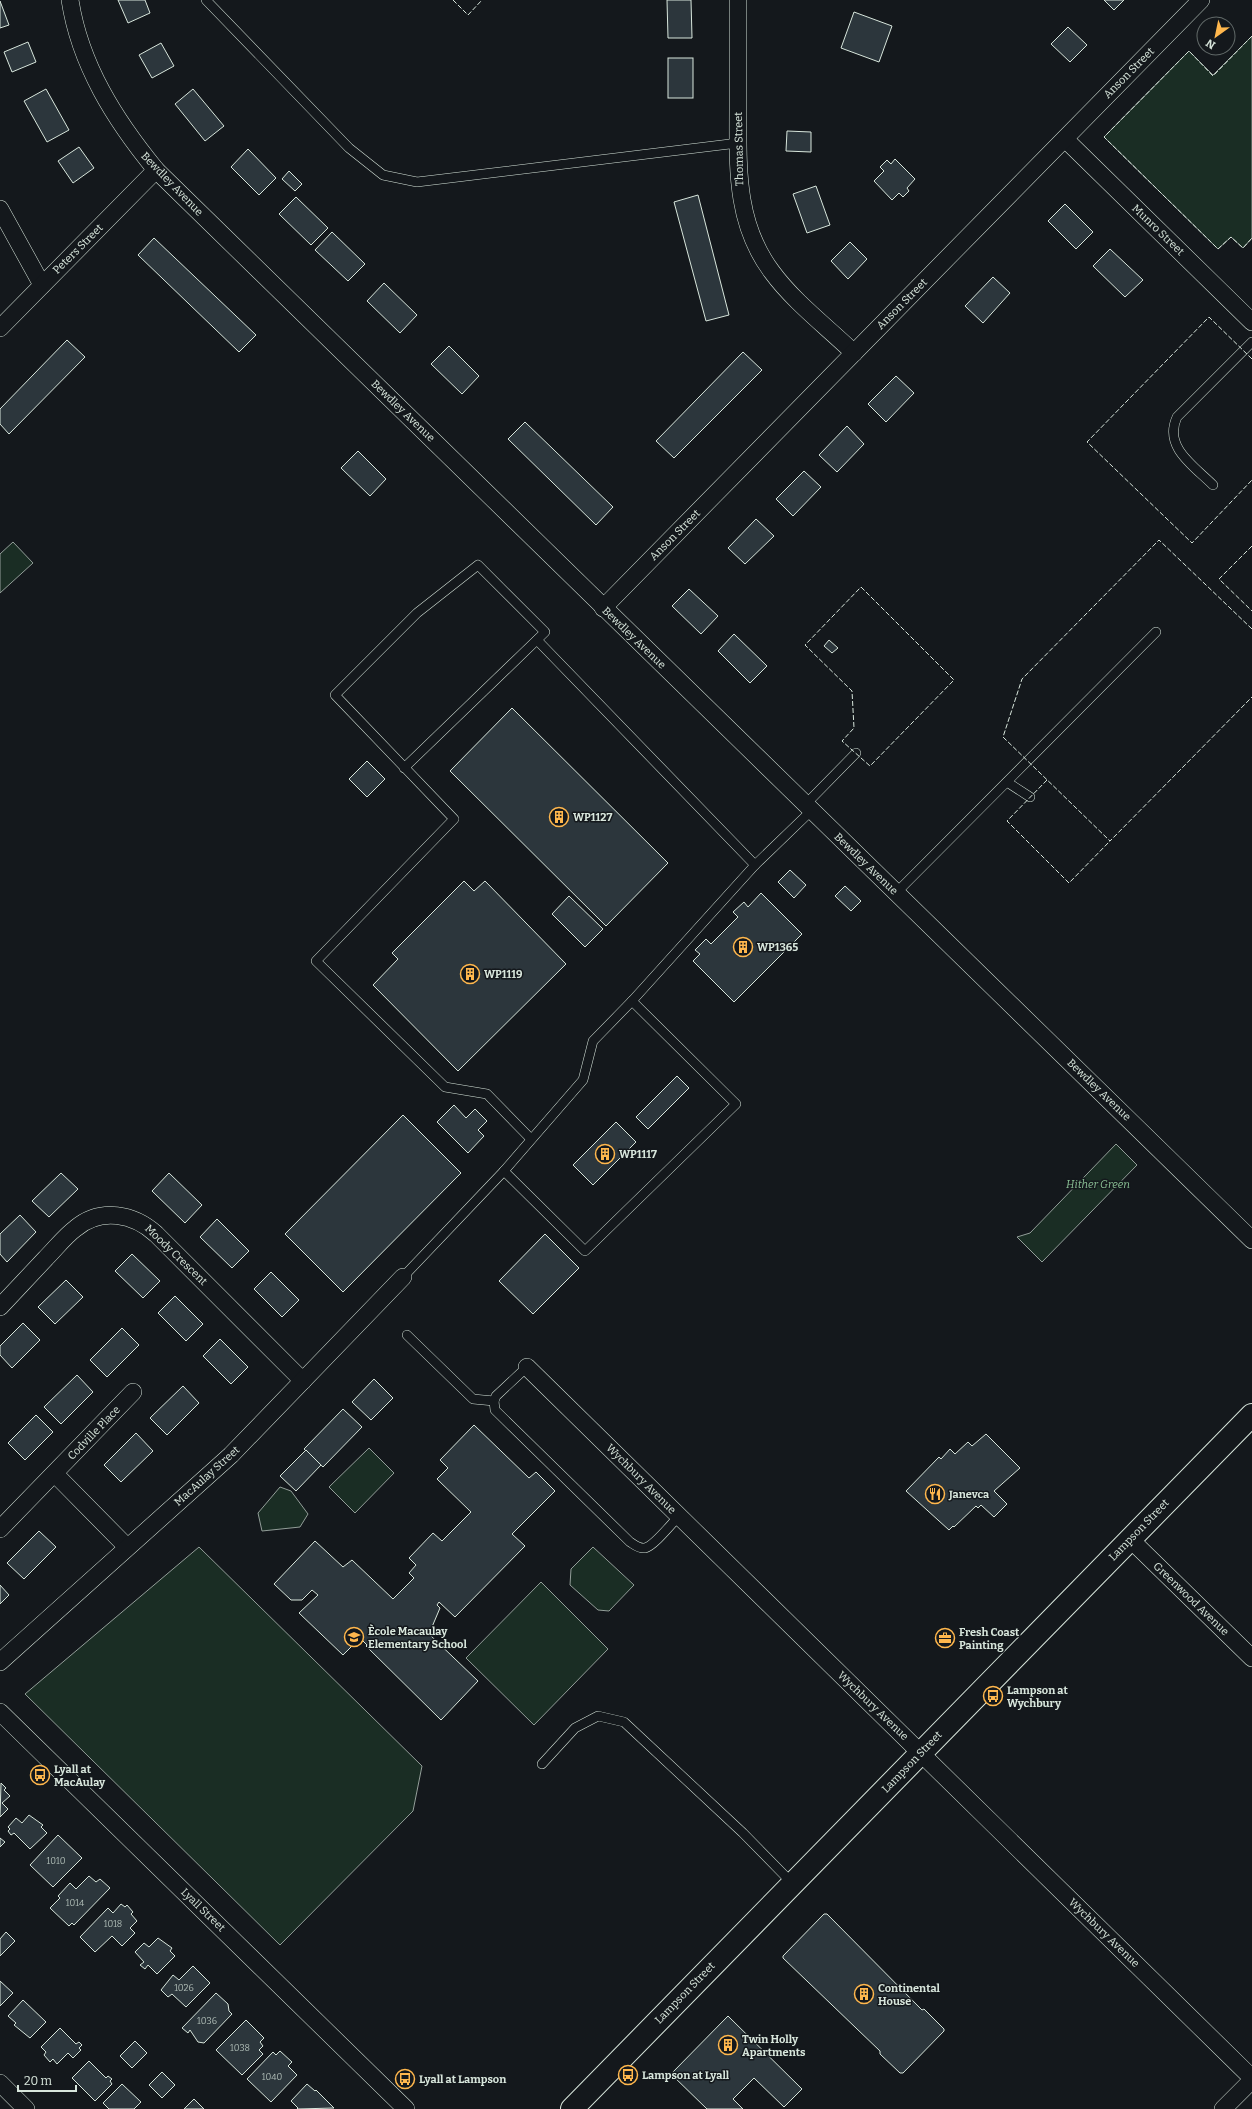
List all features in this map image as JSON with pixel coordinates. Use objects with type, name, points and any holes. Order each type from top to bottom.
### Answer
[{"type":"street","name":"Bewdley Avenue","points":[[70,0],[76,28],[95,80],[123,127],[156,170],[1252,1240]]},
{"type":"street","name":"Thomas Street","points":[[738,0],[738,179],[741,199],[748,226],[761,255],[783,286],[854,353]]},
{"type":"street","name":"Anson Street","points":[[603,608],[1201,0]]},
{"type":"street","name":"Munro Street","points":[[1065,139],[1252,322]]},
{"type":"street","name":"Peters Street","points":[[0,328],[156,170]]},
{"type":"street","points":[[0,209],[42,285]]},
{"type":"street","name":"Moody Crescent","points":[[0,1307],[76,1227],[86,1221],[107,1215],[129,1217],[139,1221],[156,1234],[303,1381]]},
{"type":"street","name":"MacAulay Street","points":[[0,1662],[231,1455],[403,1277]]},
{"type":"street","name":"Wychbury Avenue","points":[[527,1368],[1252,2079]]},
{"type":"street","name":"Codville Place","points":[[0,1529],[133,1392]]},
{"type":"street","name":"Lampson Street","points":[[572,2109],[1252,1414]]},
{"type":"street","points":[[55,1474],[127,1547]]},
{"type":"street","name":"Greenwood Avenue","points":[[1130,1539],[1252,1658]]},
{"type":"street","name":"Lyall Street","points":[[0,1712],[406,2109]]},
{"type":"street","points":[[1223,2109],[1252,2079]]},
{"type":"street","points":[[0,2083],[26,2109]]},
{"type":"lane","points":[[206,0],[349,148],[383,175],[417,182],[738,143]]},
{"type":"lane","points":[[1214,485],[1176,448],[1172,428],[1176,417],[1252,342]]},
{"type":"lane","points":[[404,768],[545,632],[478,565],[417,613],[335,696],[404,768],[454,819],[316,961],[445,1086],[487,1094],[530,1138]]},
{"type":"lane","points":[[896,893],[1156,632]]},
{"type":"lane","points":[[537,640],[755,865]]},
{"type":"lane","points":[[403,1277],[504,1171],[530,1138],[583,1080],[593,1041],[632,1001],[808,808],[856,753]]},
{"type":"lane","points":[[1007,782],[1030,797]]},
{"type":"lane","points":[[504,1171],[585,1251],[736,1104],[632,1001]]},
{"type":"lane","points":[[407,1335],[473,1399],[494,1401]]},
{"type":"lane","points":[[527,1368],[496,1396],[494,1401],[495,1410],[630,1542],[638,1547],[646,1548],[679,1516]]},
{"type":"lane","points":[[542,1764],[575,1728],[598,1716],[624,1722],[743,1833],[792,1884]]},
{"type":"green space","points":[[1252,36],[1252,238],[1243,248],[1231,237],[1218,249],[1104,137],[1189,51],[1213,75],[1232,56],[1236,56],[1236,52]]},
{"type":"green space","points":[[13,542],[33,563],[0,593],[0,554]]},
{"type":"green space","name":"Hither Green","points":[[1116,1144],[1137,1165],[1042,1262],[1017,1237],[1030,1233]]},
{"type":"green space","points":[[369,1448],[394,1473],[355,1513],[329,1487]]},
{"type":"green space","points":[[280,1487],[291,1491],[308,1514],[300,1527],[262,1531],[258,1513]]},
{"type":"green space","points":[[199,1547],[422,1766],[413,1811],[280,1945],[25,1694]]},
{"type":"green space","points":[[593,1547],[634,1585],[609,1611],[598,1610],[570,1585],[571,1569]]},
{"type":"green space","points":[[541,1582],[608,1649],[534,1725],[466,1658]]},
{"type":"building","points":[[118,0],[145,0],[150,13],[128,23]]},
{"type":"building","points":[[667,0],[691,0],[692,38],[668,38]]},
{"type":"building","points":[[1104,0],[1124,0],[1114,10]]},
{"type":"building","points":[[0,1],[9,25],[0,28]]},
{"type":"building","points":[[854,12],[892,26],[879,62],[841,48]]},
{"type":"building","points":[[1068,27],[1087,45],[1070,62],[1051,44]]},
{"type":"building","points":[[28,42],[36,62],[12,72],[4,52]]},
{"type":"building","points":[[161,43],[174,66],[152,78],[139,55]]},
{"type":"building","points":[[668,58],[693,58],[693,98],[668,98]]},
{"type":"building","points":[[46,89],[69,130],[47,142],[24,101]]},
{"type":"building","points":[[193,89],[224,126],[205,141],[175,104]]},
{"type":"building","points":[[787,131],[811,132],[811,152],[786,151]]},
{"type":"building","points":[[79,147],[94,168],[73,183],[58,161]]},
{"type":"building","points":[[248,149],[276,178],[259,195],[231,167]]},
{"type":"building","points":[[895,159],[915,179],[907,188],[909,191],[903,197],[899,193],[892,200],[874,181],[884,171],[880,167],[887,160],[891,164]]},
{"type":"building","points":[[289,171],[302,184],[295,191],[282,179]]},
{"type":"building","points":[[816,186],[830,225],[807,233],[793,194]]},
{"type":"building","points":[[698,195],[729,315],[706,321],[674,202]]},
{"type":"building","points":[[296,197],[328,228],[311,245],[279,214]]},
{"type":"building","points":[[1065,204],[1093,232],[1076,249],[1048,221]]},
{"type":"building","points":[[332,232],[365,264],[348,281],[315,250]]},
{"type":"building","points":[[154,238],[256,335],[239,352],[138,255]]},
{"type":"building","points":[[850,242],[867,259],[848,279],[831,261]]},
{"type":"building","points":[[1110,249],[1143,280],[1125,297],[1093,266]]},
{"type":"building","points":[[993,277],[1010,293],[983,323],[965,306]]},
{"type":"building","points":[[384,283],[417,315],[400,333],[367,301]]},
{"type":"building","points":[[67,340],[85,357],[9,434],[0,424],[0,409]]},
{"type":"building","points":[[449,346],[479,376],[462,394],[431,364]]},
{"type":"building","points":[[743,352],[762,370],[674,458],[656,441]]},
{"type":"building","points":[[896,376],[914,393],[886,422],[868,404]]},
{"type":"building","points":[[525,422],[613,507],[596,525],[508,439]]},
{"type":"building","points":[[847,426],[864,444],[837,472],[819,455]]},
{"type":"building","points":[[358,451],[386,479],[370,496],[341,468]]},
{"type":"building","points":[[804,471],[821,487],[793,516],[776,499]]},
{"type":"building","points":[[756,519],[774,536],[745,564],[728,548]]},
{"type":"building","points":[[689,589],[718,616],[701,634],[672,606]]},
{"type":"building","points":[[734,634],[767,666],[750,683],[718,651]]},
{"type":"building","points":[[829,640],[838,648],[832,653],[824,646]]},
{"type":"building","name":"WP1127","points":[[512,708],[668,863],[606,926],[450,771]]},
{"type":"building","points":[[367,761],[385,779],[367,797],[349,779]]},
{"type":"building","points":[[790,870],[806,885],[794,898],[778,882]]},
{"type":"building","name":"WP1119","points":[[464,881],[474,891],[485,881],[566,964],[458,1071],[373,985],[398,959],[392,953]]},
{"type":"building","points":[[845,886],[861,901],[851,911],[835,896]]},
{"type":"building","name":"WP1365","points":[[761,893],[802,934],[734,1002],[693,961],[700,954],[695,950],[706,939],[711,944],[738,917],[733,912],[744,902],[748,907]]},
{"type":"building","points":[[569,896],[603,929],[585,947],[552,914]]},
{"type":"building","points":[[677,1076],[689,1088],[648,1129],[636,1117]]},
{"type":"building","points":[[454,1105],[466,1118],[475,1109],[487,1121],[478,1130],[484,1136],[468,1153],[437,1122]]},
{"type":"building","points":[[403,1115],[461,1173],[343,1292],[285,1234]]},
{"type":"building","name":"WP1117","points":[[616,1122],[636,1142],[593,1185],[573,1165]]},
{"type":"building","points":[[61,1173],[78,1189],[49,1217],[32,1201]]},
{"type":"building","points":[[169,1173],[202,1205],[185,1223],[152,1191]]},
{"type":"building","points":[[20,1215],[36,1232],[7,1262],[0,1254],[0,1234]]},
{"type":"building","points":[[217,1219],[249,1251],[232,1268],[200,1237]]},
{"type":"building","points":[[545,1234],[579,1268],[533,1314],[499,1281]]},
{"type":"building","points":[[132,1254],[160,1281],[143,1298],[115,1271]]},
{"type":"building","points":[[271,1272],[299,1300],[282,1317],[254,1289]]},
{"type":"building","points":[[66,1280],[83,1297],[55,1324],[38,1307]]},
{"type":"building","points":[[175,1296],[203,1324],[186,1341],[158,1313]]},
{"type":"building","points":[[23,1323],[40,1340],[12,1368],[0,1355],[0,1346]]},
{"type":"building","points":[[122,1328],[139,1345],[107,1377],[90,1360]]},
{"type":"building","points":[[220,1339],[248,1367],[231,1384],[203,1356]]},
{"type":"building","points":[[77,1375],[93,1392],[61,1424],[44,1407]]},
{"type":"building","points":[[374,1379],[393,1398],[371,1420],[352,1402]]},
{"type":"building","points":[[183,1386],[199,1403],[167,1435],[150,1418]]},
{"type":"building","points":[[343,1409],[362,1427],[323,1467],[304,1449]]},
{"type":"building","points":[[36,1415],[53,1432],[25,1460],[8,1443]]},
{"type":"building","points":[[474,1425],[529,1478],[536,1472],[555,1491],[512,1534],[525,1546],[455,1617],[439,1602],[437,1605],[440,1608],[429,1634],[478,1681],[441,1720],[366,1646],[367,1645],[360,1638],[343,1655],[299,1613],[318,1595],[312,1590],[302,1600],[291,1600],[274,1584],[315,1541],[343,1567],[352,1560],[393,1599],[414,1578],[409,1573],[416,1565],[409,1558],[433,1533],[442,1541],[471,1512],[437,1479],[448,1468],[440,1460]]},
{"type":"building","points":[[136,1433],[153,1451],[121,1482],[104,1465]]},
{"type":"building","points":[[986,1434],[1020,1468],[994,1491],[1007,1504],[994,1517],[981,1505],[978,1508],[976,1506],[949,1530],[906,1491],[939,1457],[941,1459],[950,1449],[955,1454],[968,1442],[972,1446]]},
{"type":"building","points":[[306,1450],[321,1465],[296,1491],[280,1476]]},
{"type":"building","points":[[39,1531],[56,1547],[24,1579],[7,1563]]},
{"type":"building","points":[[0,1585],[9,1595],[0,1604]]},
{"type":"building","points":[[1,1783],[6,1788],[4,1790],[10,1796],[2,1803],[8,1809],[0,1817]]},
{"type":"building","points":[[29,1815],[43,1825],[41,1827],[47,1833],[30,1849],[14,1833],[11,1835],[8,1831],[10,1829],[8,1827],[16,1818],[22,1823]]},
{"type":"building","points":[[58,1835],[82,1858],[53,1887],[30,1865]]},
{"type":"building","points":[[0,1838],[5,1842],[0,1847]]},
{"type":"building","points":[[89,1876],[96,1882],[100,1879],[110,1888],[74,1925],[72,1923],[69,1926],[50,1908],[60,1898],[58,1896],[70,1883],[76,1889]]},
{"type":"building","points":[[121,1904],[125,1907],[127,1905],[133,1912],[131,1914],[137,1921],[130,1928],[135,1933],[122,1946],[112,1936],[95,1952],[80,1937],[108,1908],[113,1913]]},
{"type":"building","name":"Continental House","points":[[824,1914],[827,1914],[922,2010],[924,2009],[944,2029],[944,2031],[903,2073],[900,2073],[880,2054],[880,2051],[783,1958],[783,1956]]},
{"type":"building","points":[[6,1932],[15,1941],[0,1956],[0,1939]]},
{"type":"building","points":[[158,1938],[172,1948],[170,1951],[175,1956],[157,1974],[148,1965],[145,1969],[140,1965],[144,1962],[135,1952],[144,1943],[149,1947]]},
{"type":"building","points":[[193,1966],[210,1983],[186,2007],[172,1994],[168,1997],[161,1990],[173,1975],[179,1980]]},
{"type":"building","points":[[0,1981],[13,1993],[0,2006]]},
{"type":"building","points":[[216,1993],[228,2004],[229,2011],[232,2014],[204,2043],[198,2042],[190,2030],[188,2033],[182,2028]]},
{"type":"building","points":[[23,2000],[46,2022],[30,2038],[14,2025],[16,2023],[8,2016]]},
{"type":"building","name":"Twin Holly Apartments","points":[[728,2016],[802,2089],[784,2107],[754,2078],[733,2099],[743,2109],[707,2109],[671,2074]]},
{"type":"building","points":[[246,2020],[264,2038],[260,2042],[263,2046],[259,2050],[263,2054],[242,2075],[216,2050]]},
{"type":"building","points":[[60,2028],[76,2044],[79,2042],[82,2045],[79,2048],[81,2050],[73,2058],[68,2053],[57,2064],[53,2059],[50,2062],[44,2055],[46,2052],[41,2047]]},
{"type":"building","points":[[135,2041],[147,2053],[132,2068],[120,2056]]},
{"type":"building","points":[[280,2051],[292,2062],[288,2066],[297,2075],[271,2102],[247,2079],[273,2052],[276,2055]]},
{"type":"building","points":[[89,2061],[106,2078],[108,2076],[112,2079],[110,2081],[112,2084],[95,2101],[72,2078]]},
{"type":"building","points":[[162,2072],[175,2085],[162,2098],[149,2085]]},
{"type":"building","points":[[122,2084],[141,2102],[134,2109],[109,2109],[103,2103]]},
{"type":"building","points":[[307,2084],[315,2091],[316,2090],[334,2108],[297,2109],[298,2108],[291,2101]]},
{"type":"building","points":[[194,2099],[204,2109],[184,2109]]},
{"type":"fence","points":[[453,0],[468,15],[482,0]]},
{"type":"fence","points":[[1252,36],[1213,76],[1189,51],[1104,137],[1218,249],[1231,237],[1243,248],[1252,238]]},
{"type":"fence","points":[[1252,359],[1209,317],[1087,442],[1192,543],[1252,480]]},
{"type":"fence","points":[[1252,629],[1159,540],[1022,679],[1003,737],[1110,841],[1252,697]]},
{"type":"fence","points":[[1252,546],[1219,579],[1252,611]]},
{"type":"fence","points":[[861,587],[954,680],[870,766],[842,741],[854,728],[852,691],[805,645],[861,587]]},
{"type":"fence","points":[[1047,780],[1007,821],[1069,883],[1110,841]]},
{"type":"place","name":"WP1127","points":[[559,817]]},
{"type":"place","name":"WP1365","points":[[743,947]]},
{"type":"place","name":"WP1119","points":[[470,974]]},
{"type":"place","name":"WP1117","points":[[605,1154]]},
{"type":"place","name":"Janevca","points":[[935,1494]]},
{"type":"place","name":"Ècole Macaulay Elementary School","points":[[354,1637]]},
{"type":"place","name":"Fresh Coast Painting","points":[[945,1638]]},
{"type":"place","name":"Lampson at Wychbury","points":[[993,1696]]},
{"type":"place","name":"Lyall at MacAulay","points":[[40,1775]]},
{"type":"place","name":"Continental House","points":[[864,1994]]},
{"type":"place","name":"Twin Holly Apartments","points":[[728,2045]]},
{"type":"place","name":"Lampson at Lyall","points":[[628,2075]]},
{"type":"place","name":"Lyall at Lampson","points":[[405,2079]]}]
